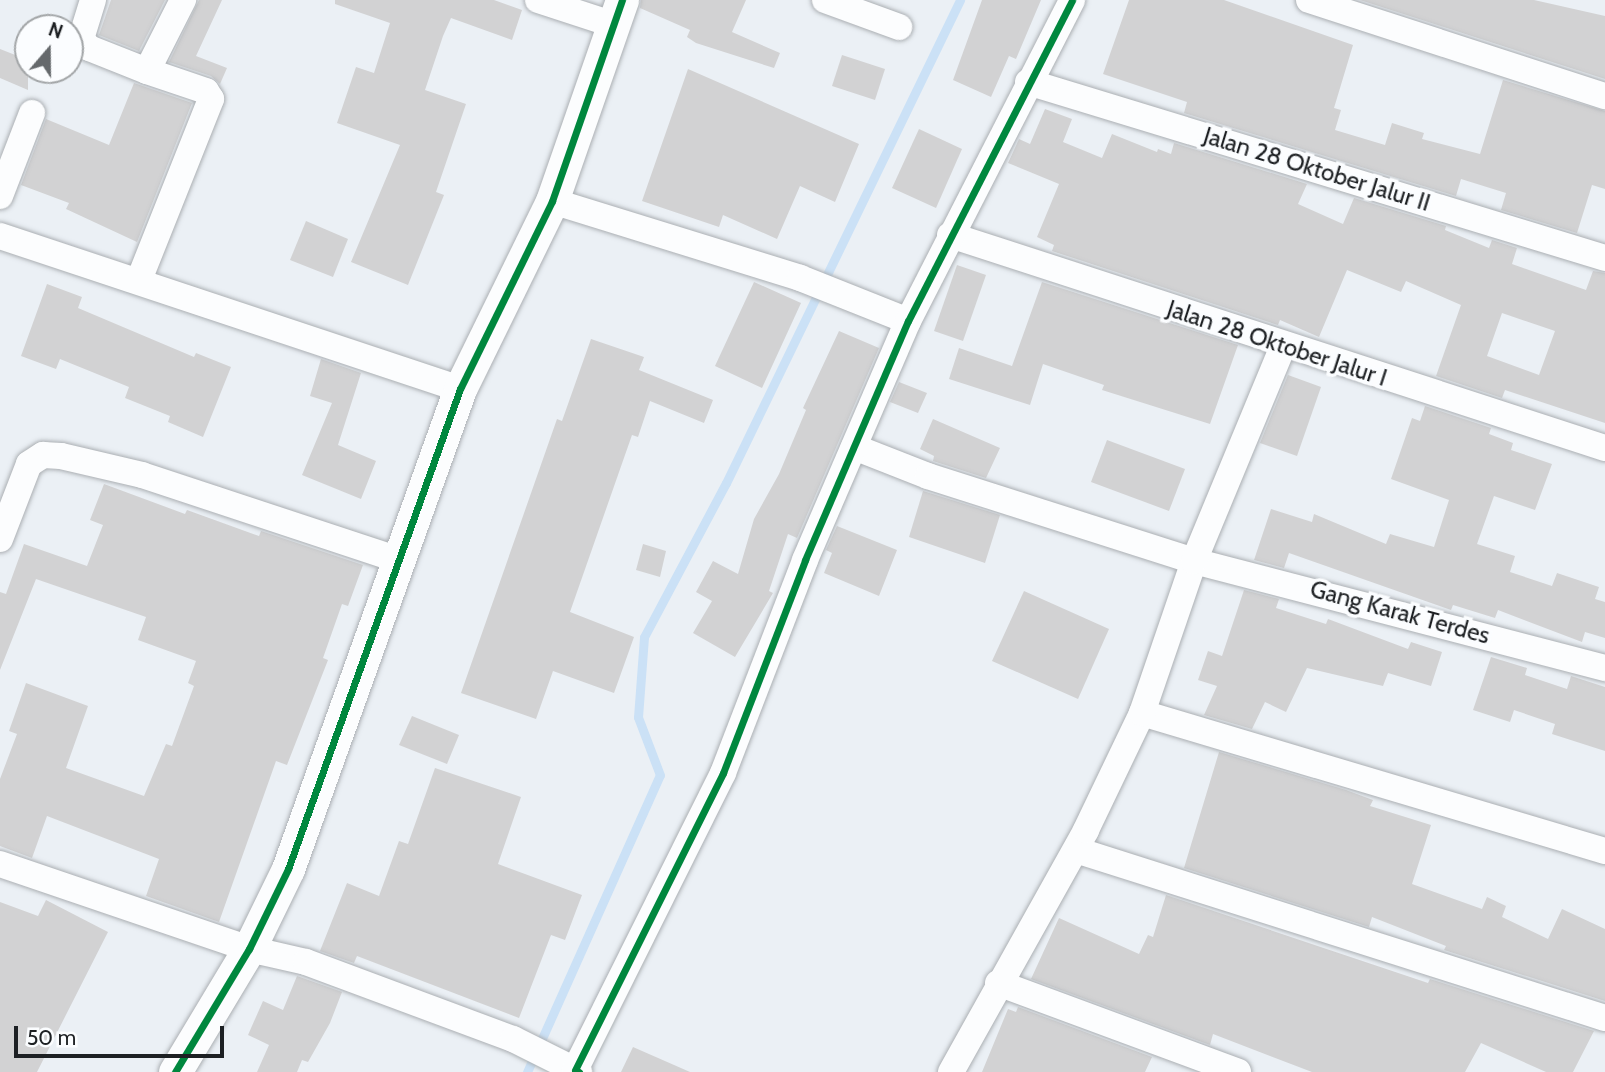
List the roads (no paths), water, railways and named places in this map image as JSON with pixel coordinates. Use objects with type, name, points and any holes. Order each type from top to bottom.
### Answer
[{"type":"street","points":[[93,0],[80,39],[89,48],[206,91],[211,99],[139,280]]},
{"type":"street","points":[[147,71],[183,0]]},
{"type":"street","points":[[175,1072],[248,949],[305,827],[396,559],[460,389],[552,201],[618,13],[538,0]]},
{"type":"street","points":[[825,0],[899,27]]},
{"type":"street","points":[[0,864],[248,949],[306,962],[513,1039],[569,1067],[723,773],[854,447],[908,321],[1072,0]]},
{"type":"street","points":[[1309,0],[1605,96]]},
{"type":"street","name":"Jalan 28 Oktober Jalur II","points":[[1028,82],[1605,258]]},
{"type":"street","points":[[0,196],[32,113]]},
{"type":"street","points":[[552,201],[800,278],[908,321]]},
{"type":"street","name":"Jalan 28 Oktober Jalur I","points":[[950,235],[1283,346],[1605,448]]},
{"type":"street","points":[[0,236],[139,280],[460,389]]},
{"type":"street","points":[[951,1072],[998,983],[1076,850],[1142,713],[1194,561],[1283,346]]},
{"type":"street","name":"Gang Karak Terdes","points":[[854,447],[928,476],[1194,561],[1316,589],[1605,668]]},
{"type":"street","points":[[0,539],[29,464],[43,456],[61,456],[142,475],[396,559]]},
{"type":"street","points":[[1142,713],[1605,851]]},
{"type":"street","points":[[1076,850],[1605,1018]]},
{"type":"street","points":[[998,983],[1238,1072]]},
{"type":"waterway","points":[[527,1072],[660,775],[638,717],[644,637],[726,483],[960,0]]}]
